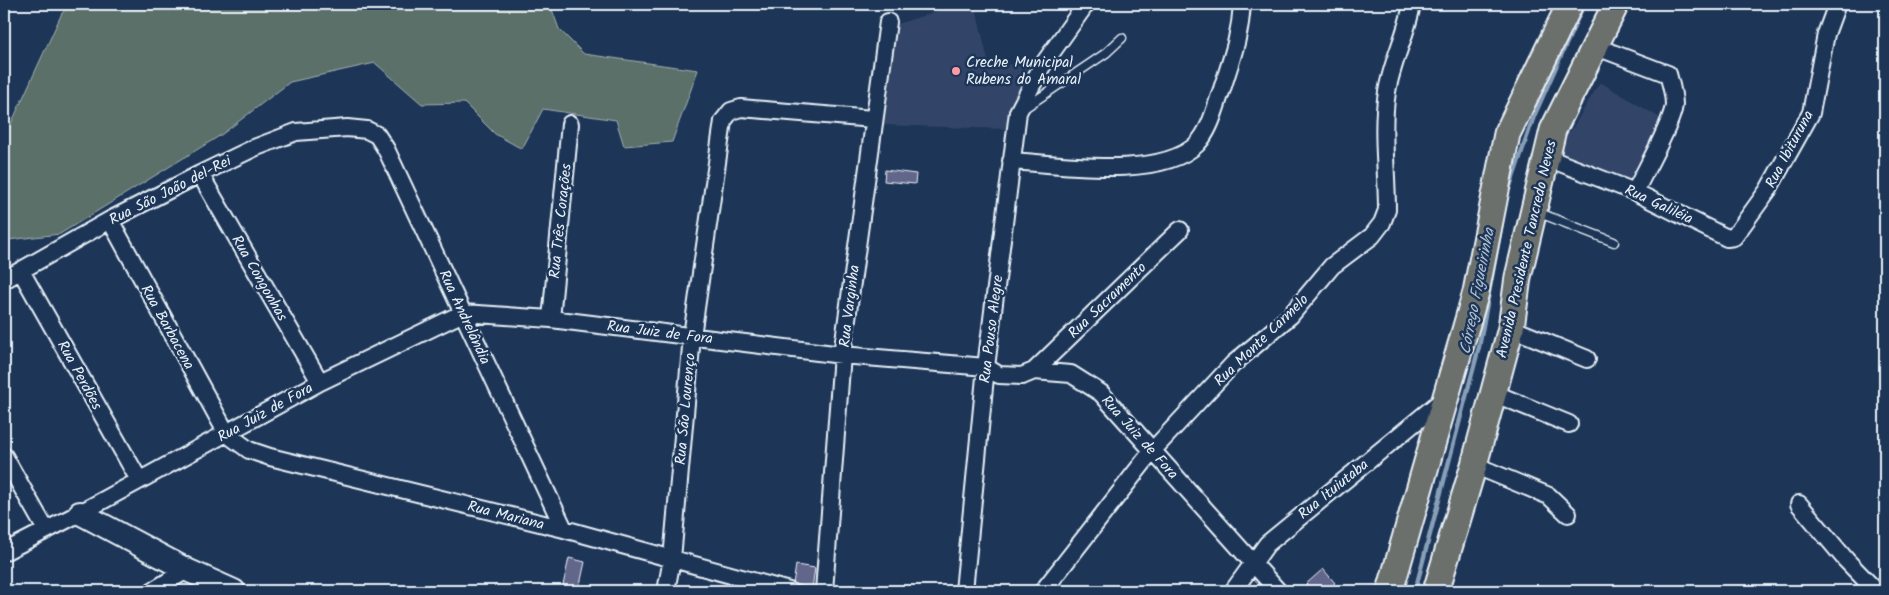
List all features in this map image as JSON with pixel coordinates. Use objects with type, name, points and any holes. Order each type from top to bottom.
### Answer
[{"type":"main road","points":[[1390,591],[1476,292],[1507,134],[1570,4]]},
{"type":"main road","name":"Avenida Presidente Tancredo Neves","points":[[1436,591],[1474,465],[1511,328],[1518,277],[1544,157],[1553,130],[1616,4]]},
{"type":"street","name":"Rua Pouso Alegre","points":[[964,591],[986,367],[1018,112],[1039,72],[1086,4]]},
{"type":"street","points":[[1011,162],[1133,167],[1162,162],[1180,156],[1197,144],[1209,127],[1240,32],[1242,4]]},
{"type":"street","name":"Rua Monte Carmelo","points":[[1043,591],[1153,450],[1233,364],[1290,316],[1332,266],[1372,236],[1382,223],[1387,210],[1384,117],[1387,93],[1393,65],[1412,4]]},
{"type":"street","name":"Rua Ibituruna","points":[[1757,205],[1799,138],[1811,113],[1826,34],[1837,4]]},
{"type":"street","name":"Rua Varginha","points":[[824,591],[842,355],[873,119],[888,22]]},
{"type":"street","points":[[1594,46],[1668,74],[1673,91],[1674,107],[1670,120],[1635,192]]},
{"type":"street","name":"Rua São Lourenço","points":[[666,591],[672,559],[692,336],[723,121],[731,111],[741,108],[873,119]]},
{"type":"street","name":"Rua Três Corações","points":[[551,319],[570,124]]},
{"type":"street","name":"Rua São João del-Rei","points":[[4,280],[110,220],[254,148],[296,132],[347,128]]},
{"type":"street","name":"Rua Andrelândia","points":[[347,128],[367,130],[377,135],[386,149],[564,529]]},
{"type":"street","name":"Rua Galiléia","points":[[1544,157],[1635,192],[1729,238],[1736,235],[1757,205]]},
{"type":"street","name":"Rua Congonhas","points":[[200,174],[320,382]]},
{"type":"street","name":"Rua Barbacena","points":[[110,220],[226,434]]},
{"type":"street","name":"Rua Sacramento","points":[[1034,371],[1180,230]]},
{"type":"street","name":"Rua Perdões","points":[[21,271],[139,480]]},
{"type":"street","name":"Rua Juiz de Fora","points":[[4,552],[80,513],[320,382],[463,313],[551,319],[842,355],[986,367],[999,375],[1022,376],[1034,371],[1071,374],[1101,393],[1278,591]]},
{"type":"street","points":[[1511,328],[1588,359]]},
{"type":"street","points":[[1493,393],[1569,424]]},
{"type":"street","name":"Rua Ituiutaba","points":[[1233,591],[1267,544],[1446,397]]},
{"type":"street","name":"Rua Mariana","points":[[226,434],[249,450],[270,457],[564,529],[789,591]]},
{"type":"street","points":[[4,456],[46,530]]},
{"type":"street","points":[[1474,465],[1548,496],[1568,514]]},
{"type":"street","points":[[1799,504],[1841,554],[1876,591]]},
{"type":"street","points":[[80,513],[186,570],[234,591]]},
{"type":"street","points":[[152,591],[186,570]]},
{"type":"lane","points":[[1018,112],[1106,53],[1122,38]]},
{"type":"lane","points":[[1532,211],[1614,242]]},
{"type":"lane","points":[[1876,591],[1885,585]]},
{"type":"shaded area","name":"Creche Municipal Rubens do Amaral","points":[[960,4],[975,4],[989,65],[1029,64],[1011,112],[1008,129],[881,125],[894,25]]},
{"type":"shaded area","points":[[1600,82],[1662,119],[1626,185],[1553,152],[1565,131],[1570,132]]},
{"type":"green space","points":[[72,4],[550,4],[559,29],[584,54],[698,70],[672,142],[624,146],[616,120],[543,109],[522,149],[495,134],[464,103],[422,104],[375,63],[290,82],[221,135],[60,234],[8,240],[4,234],[4,139],[62,13]]},
{"type":"building","points":[[885,170],[916,174],[915,184],[884,181]]},
{"type":"building","points":[[569,558],[585,562],[579,589],[563,585]]},
{"type":"building","points":[[796,565],[815,568],[812,588],[793,584]]},
{"type":"building","points":[[1323,569],[1335,583],[1326,591],[1312,591],[1306,584]]},
{"type":"waterway","name":"Córrego Figueirinha","points":[[1507,195],[1534,116],[1584,4]]},
{"type":"waterway","name":"Córrego Figueirinha","points":[[1415,591],[1479,347],[1502,222]]},
{"type":"place","name":"Creche Municipal Rubens do Amaral","points":[[956,71]]}]
